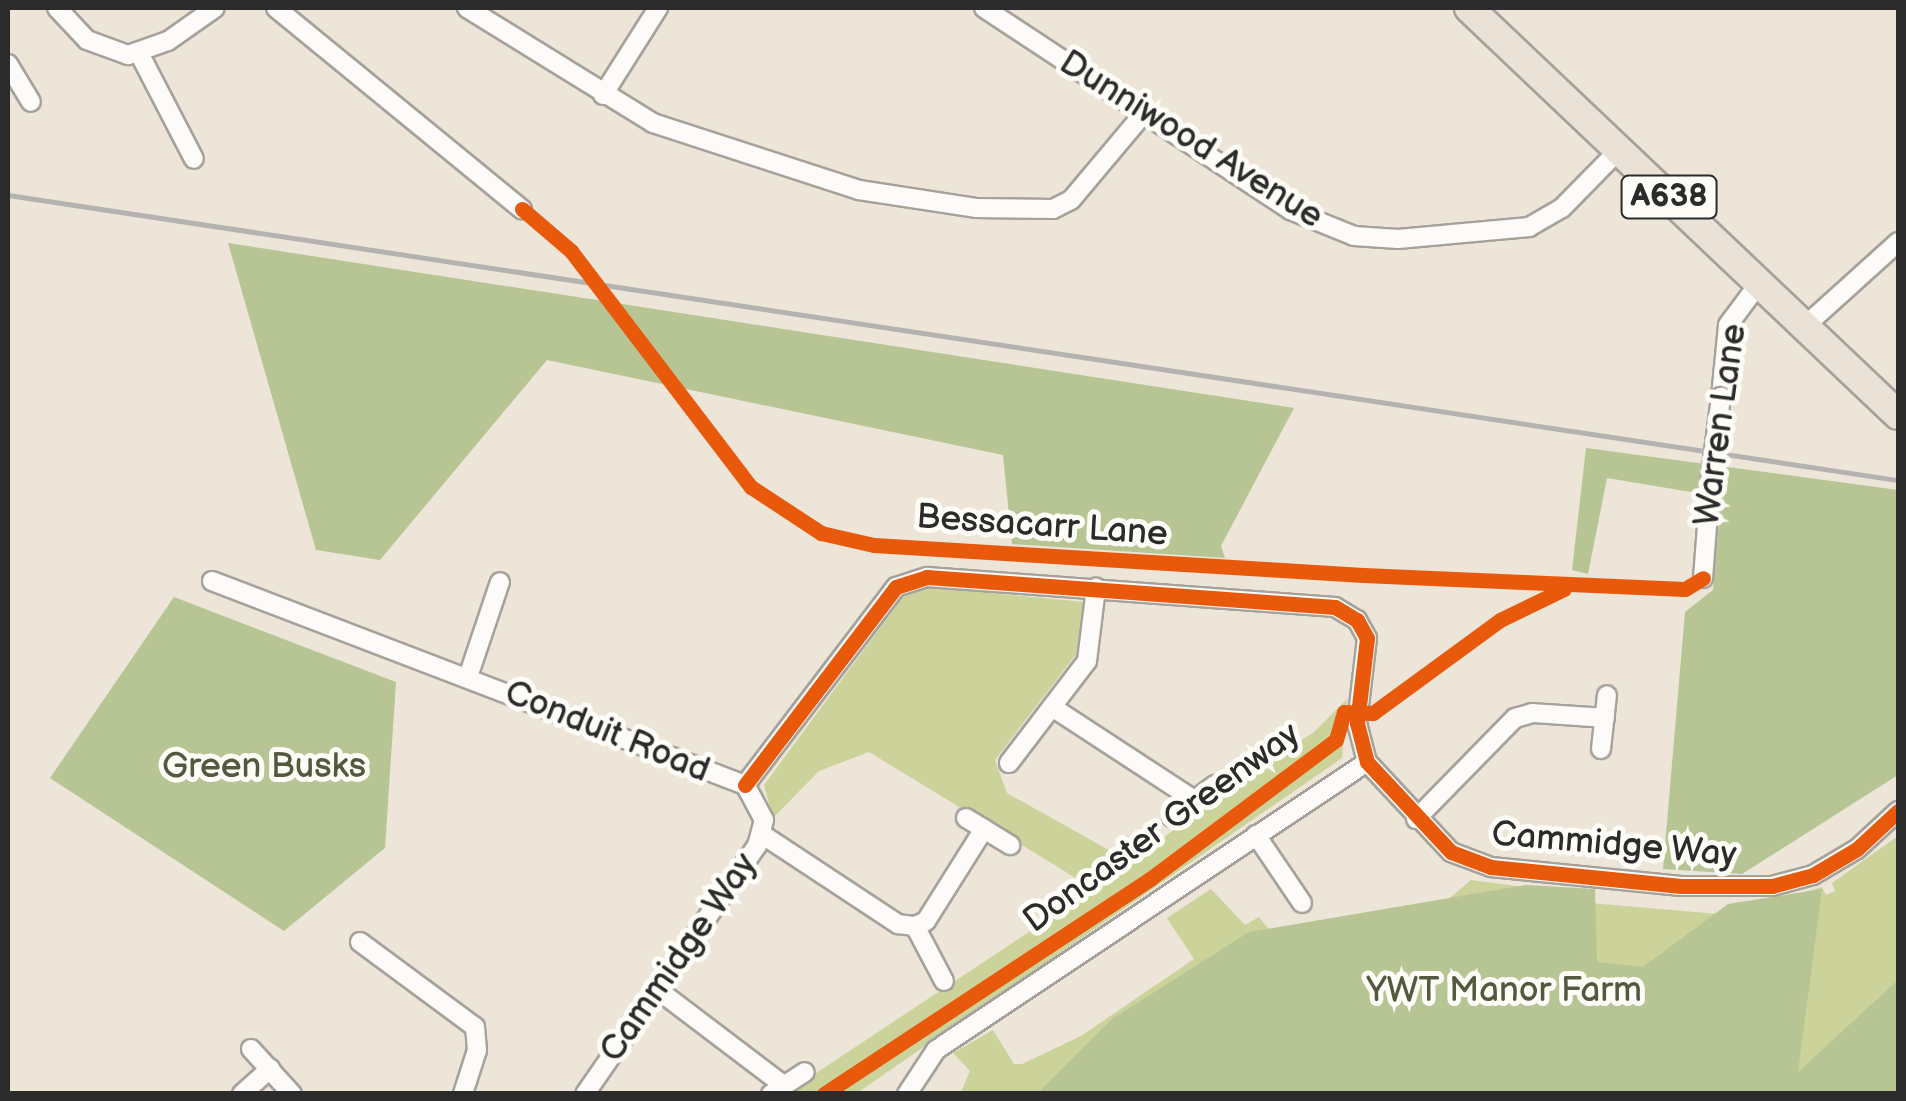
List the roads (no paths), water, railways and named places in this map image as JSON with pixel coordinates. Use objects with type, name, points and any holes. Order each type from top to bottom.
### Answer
[{"type":"highway","name":"A638","points":[[1469,8],[1898,416]]},
{"type":"street","points":[[57,8],[102,50],[139,54],[215,8]]},
{"type":"street","points":[[276,8],[522,209]]},
{"type":"street","points":[[467,8],[602,94],[701,144],[860,190],[1034,210],[1071,200],[1144,113]]},
{"type":"street","points":[[602,94],[658,8]]},
{"type":"street","name":"Dunniwood Avenue","points":[[984,8],[1290,210],[1354,236],[1430,238],[1529,227],[1562,208],[1619,150]]},
{"type":"street","points":[[139,54],[194,159]]},
{"type":"street","points":[[8,64],[31,102]]},
{"type":"street","points":[[1804,327],[1898,242]]},
{"type":"street","name":"Warren Lane","points":[[1703,578],[1728,325],[1760,282]]},
{"type":"street","points":[[745,786],[896,587],[927,578],[1335,607],[1358,620],[1367,638],[1358,723],[1367,762],[936,1050],[907,1094]]},
{"type":"street","name":"Conduit Road","points":[[212,580],[745,786]]},
{"type":"street","name":"Conduit Road","points":[[468,677],[500,582]]},
{"type":"street","points":[[1010,762],[1087,661],[1096,588]]},
{"type":"street","points":[[1602,749],[1607,695]]},
{"type":"street","points":[[1052,707],[1194,800]]},
{"type":"street","points":[[1416,819],[1515,718],[1532,713],[1604,718]]},
{"type":"street","name":"Cammidge Way","points":[[1367,762],[1416,819],[1451,852],[1491,867],[1738,889],[1813,875],[1857,849],[1898,811]]},
{"type":"street","points":[[1172,817],[1215,785]]},
{"type":"street","name":"Cammidge Way","points":[[585,1094],[763,835],[764,820],[745,786]]},
{"type":"street","points":[[966,818],[1010,845]]},
{"type":"street","points":[[763,835],[898,924],[916,926],[926,921],[984,829]]},
{"type":"street","points":[[1256,836],[1302,903]]},
{"type":"street","points":[[916,926],[944,981]]},
{"type":"street","points":[[360,942],[475,1026],[477,1050],[462,1094]]},
{"type":"street","points":[[658,990],[777,1089],[805,1072]]},
{"type":"street","points":[[250,1049],[292,1094]]},
{"type":"street","points":[[242,1094],[270,1069]]},
{"type":"railway","points":[[8,195],[1898,480]]},
{"type":"park label","name":"Green Busks","points":[[264,767]]},
{"type":"park label","name":"YWT Manor Farm","points":[[1504,991]]}]
